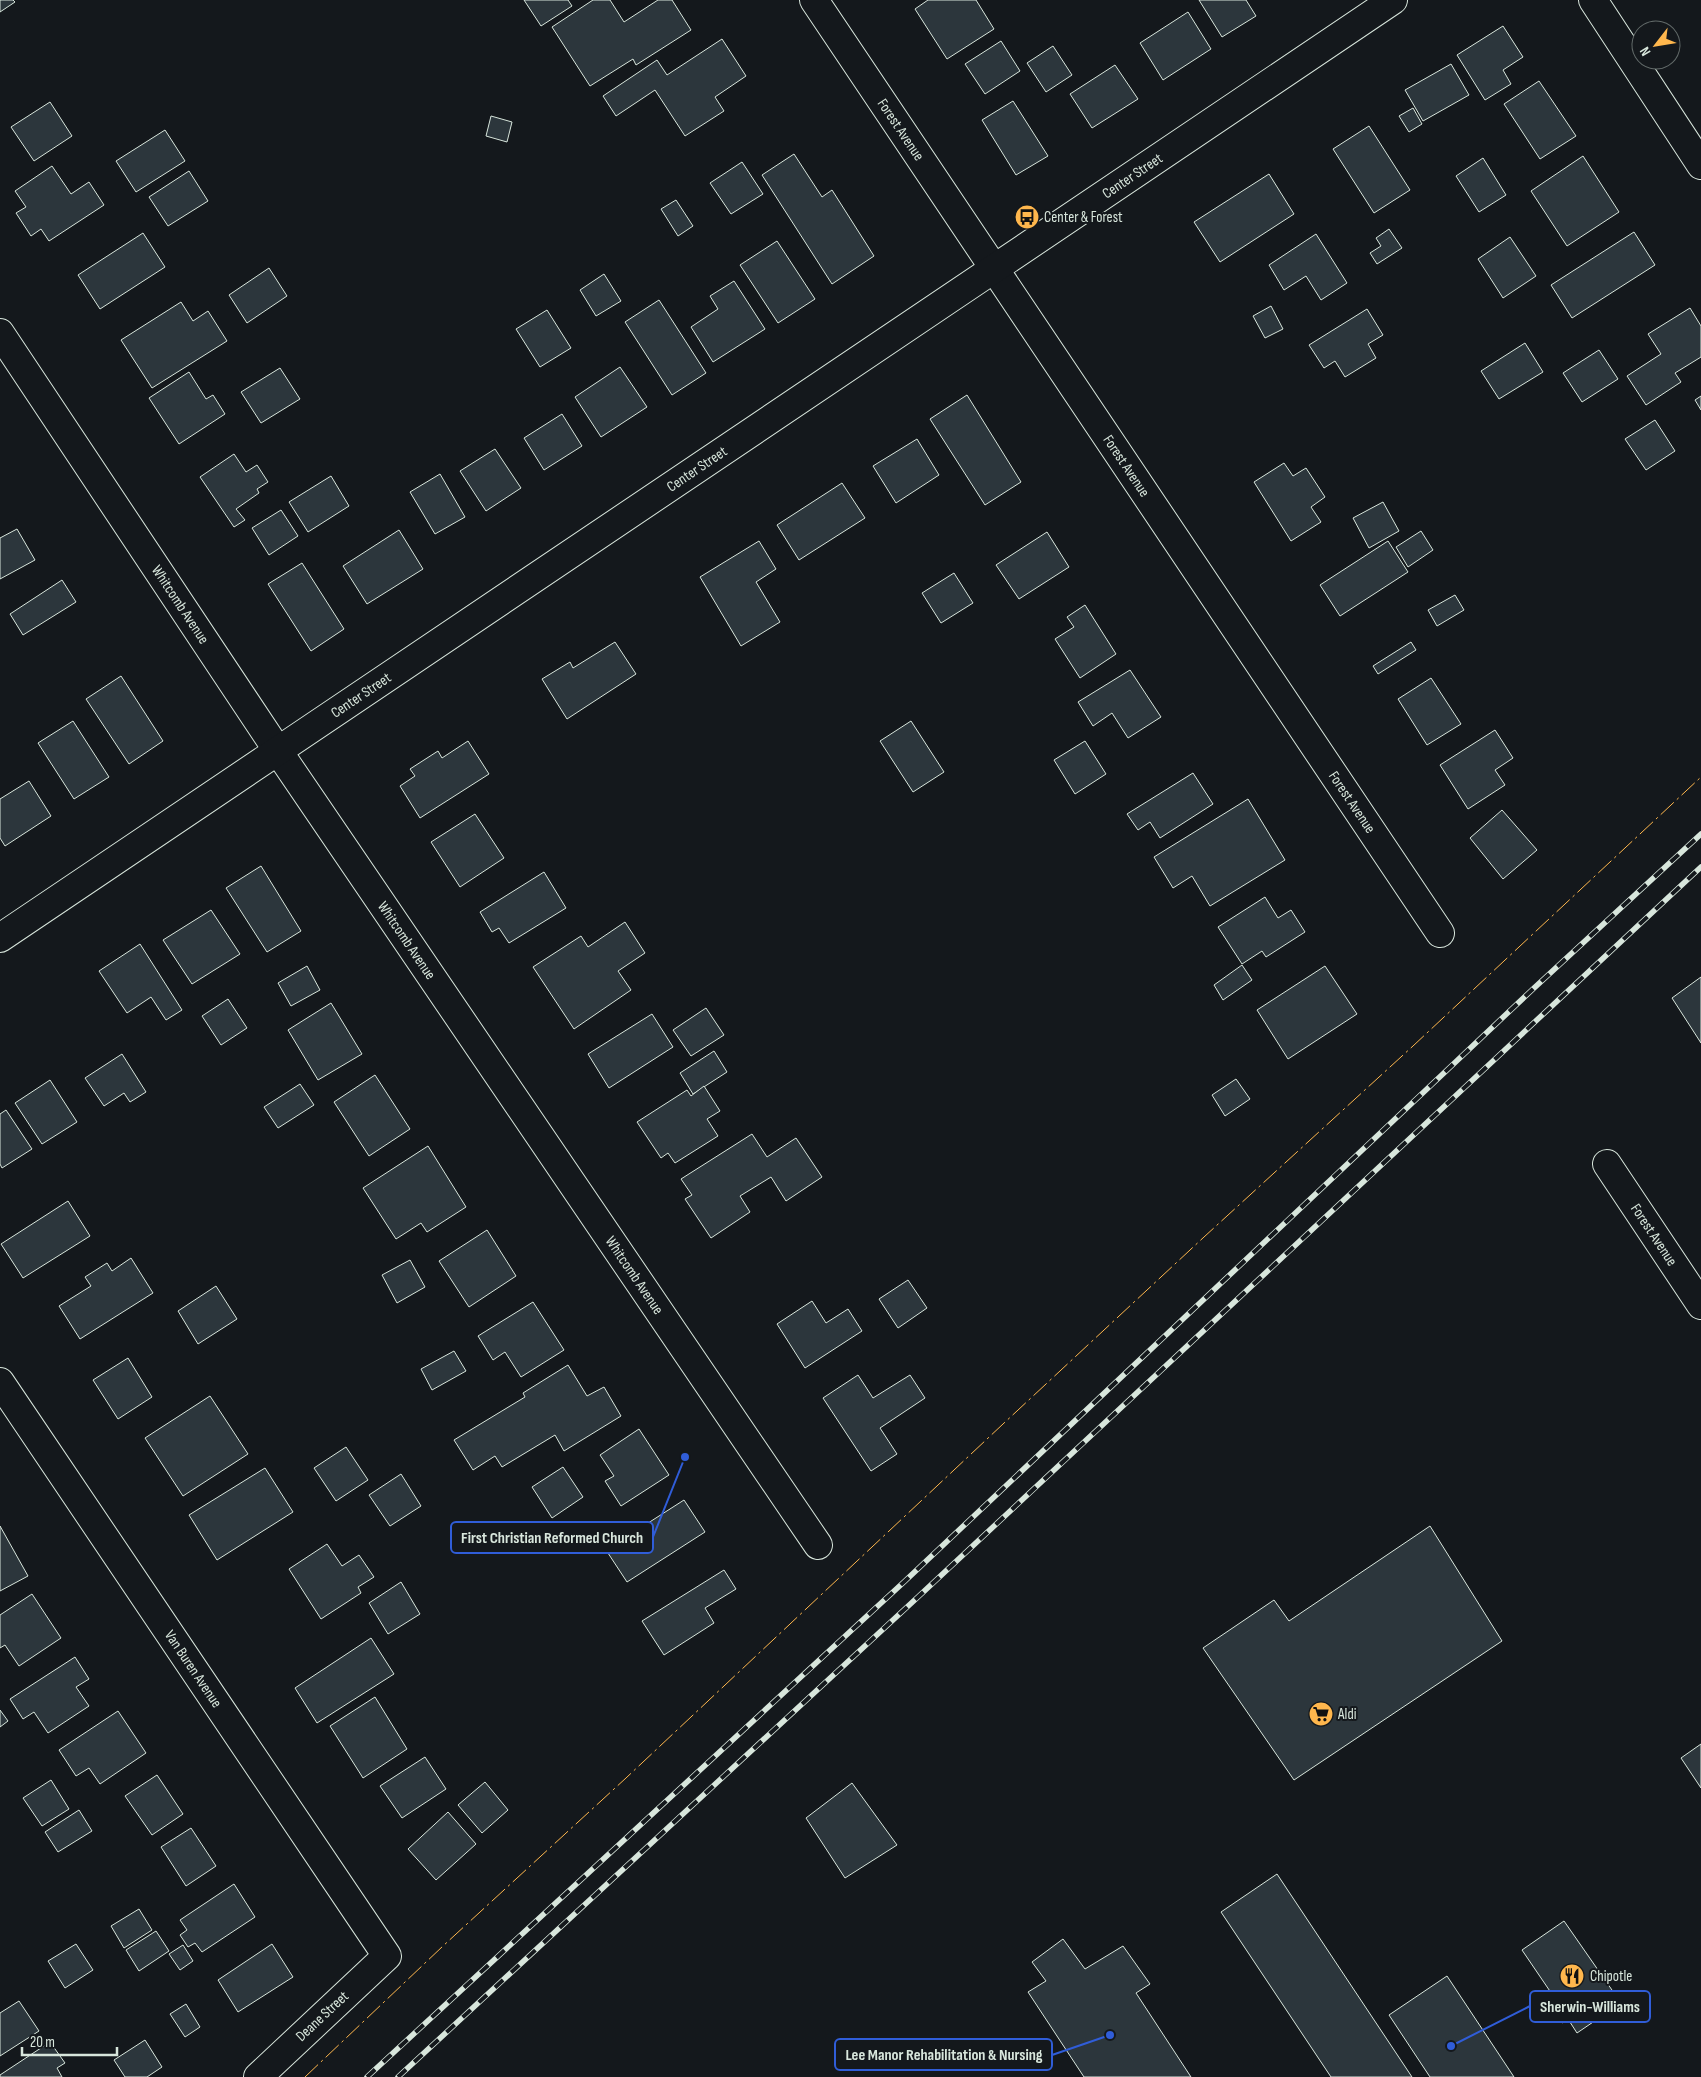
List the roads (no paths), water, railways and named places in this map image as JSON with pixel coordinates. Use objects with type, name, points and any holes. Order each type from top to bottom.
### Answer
[{"type":"street","name":"Forest Avenue","points":[[814,0],[1440,933]]},
{"type":"street","name":"Center Street","points":[[0,938],[1393,0]]},
{"type":"street","points":[[1593,0],[1701,165]]},
{"type":"street","name":"Whitcomb Avenue","points":[[0,333],[278,751],[818,1546]]},
{"type":"street","name":"Forest Avenue","points":[[1607,1164],[1701,1305]]},
{"type":"street","name":"Van Buren Avenue","points":[[0,1382],[387,1956]]},
{"type":"street","name":"Deane Street","points":[[258,2077],[387,1956]]},
{"type":"railway","points":[[367,2077],[905,1581],[1533,989],[1701,834]]},
{"type":"railway","points":[[398,2077],[919,1596],[1701,867]]},
{"type":"place","name":"Center & Forest","points":[[1027,217]]},
{"type":"place","name":"First Christian Reformed Church","points":[[685,1457]]},
{"type":"place","name":"Aldi","points":[[1321,1714]]},
{"type":"place","name":"Chipotle","points":[[1572,1976]]},
{"type":"place","name":"Lee Manor Rehabilitation & Nursing","points":[[1110,2035]]},
{"type":"place","name":"Sherwin-Williams","points":[[1451,2046]]}]
